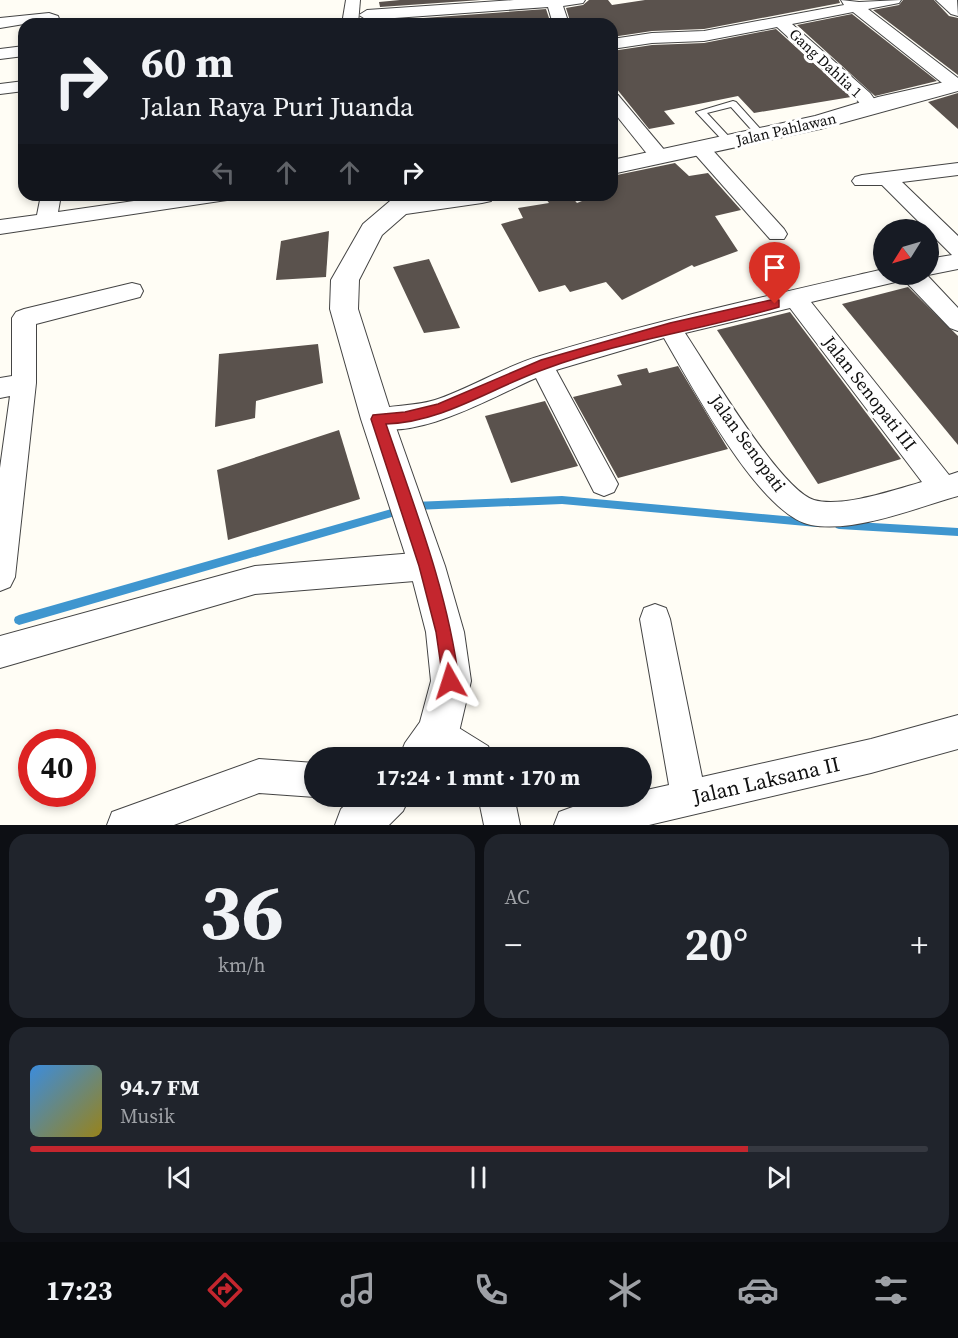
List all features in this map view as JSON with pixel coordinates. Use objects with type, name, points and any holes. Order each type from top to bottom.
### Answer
[{"type":"street","points":[[351,18],[353,0]]},
{"type":"street","points":[[368,13],[578,0]]},
{"type":"street","points":[[618,43],[652,38],[704,36],[780,21],[852,3],[894,0]]},
{"type":"street","points":[[945,0],[958,10]]},
{"type":"street","points":[[555,3],[559,18]]},
{"type":"street","points":[[852,3],[957,85]]},
{"type":"street","points":[[0,23],[18,21]]},
{"type":"street","name":"Gang Dahlia 1","points":[[780,21],[864,97],[871,107]]},
{"type":"street","points":[[0,54],[18,52]]},
{"type":"street","name":"Jalan Pahlawan","points":[[618,166],[761,135],[957,85]]},
{"type":"street","points":[[0,89],[18,87]]},
{"type":"street","points":[[618,106],[659,156]]},
{"type":"street","points":[[701,149],[777,234]]},
{"type":"street","points":[[862,181],[958,169]]},
{"type":"street","points":[[887,178],[958,249]]},
{"type":"street","points":[[46,220],[50,201]]},
{"type":"street","points":[[0,227],[178,201]]},
{"type":"street","points":[[396,201],[372,230],[345,280],[344,309],[377,419],[427,566],[445,632],[450,681],[429,745]]},
{"type":"street","points":[[939,265],[958,261]]},
{"type":"street","points":[[377,419],[405,418],[440,409],[541,365],[670,328],[873,280]]},
{"type":"street","points":[[923,285],[958,322]]},
{"type":"street","points":[[0,577],[12,386],[24,318],[132,291]]},
{"type":"street","name":"Jalan Senopati III","points":[[796,299],[951,486]]},
{"type":"street","name":"Jalan Senopati","points":[[670,328],[748,449],[795,506],[809,512],[853,511],[951,486]]},
{"type":"street","points":[[541,365],[604,484]]},
{"type":"street","points":[[0,652],[255,580],[427,566]]},
{"type":"street","points":[[655,619],[689,798]]},
{"type":"street","name":"Jalan Laksana II","points":[[572,825],[871,756],[958,732]]},
{"type":"street","points":[[125,825],[259,776],[304,779]]},
{"type":"street","points":[[357,825],[376,807]]},
{"type":"street","points":[[498,807],[502,825]]},
{"type":"lane","points":[[729,142],[701,112],[733,104],[761,135]]},
{"type":"building","points":[[481,0],[380,7],[379,2]]},
{"type":"building","points":[[589,0],[608,0],[612,5],[645,0],[839,0],[840,3],[704,29],[652,31],[618,36],[618,18],[569,18],[566,8],[583,5]]},
{"type":"building","points":[[903,0],[934,0],[949,16],[958,18],[958,75],[873,10],[899,5]]},
{"type":"building","points":[[546,9],[549,18],[423,18]]},
{"type":"building","points":[[852,14],[937,81],[875,96],[797,25]]},
{"type":"building","points":[[776,29],[851,97],[754,113],[738,96],[664,111],[675,124],[649,129],[618,90],[618,50],[652,45],[704,43]]},
{"type":"building","points":[[958,93],[958,129],[928,102]]},
{"type":"building","points":[[675,163],[689,176],[708,173],[741,210],[715,216],[738,251],[694,267],[692,265],[622,300],[606,282],[570,292],[565,285],[539,292],[501,224],[523,218],[518,208],[549,203],[548,201],[575,201],[577,203],[618,201],[618,175]]},
{"type":"building","points":[[329,231],[326,277],[276,280],[281,241]]},
{"type":"building","points":[[429,259],[460,328],[424,333],[393,267]]},
{"type":"building","points":[[908,287],[958,336],[958,445],[842,304]]},
{"type":"building","points":[[790,312],[901,459],[818,484],[717,330]]},
{"type":"building","points":[[318,344],[323,383],[256,401],[255,418],[215,427],[219,354]]},
{"type":"building","points":[[678,366],[728,449],[618,478],[573,397],[622,385],[617,375],[647,368],[649,373]]},
{"type":"building","points":[[545,401],[578,466],[511,483],[485,416]]},
{"type":"building","points":[[339,430],[360,499],[228,540],[217,470]]},
{"type":"waterway","points":[[414,506],[562,500],[817,523]]},
{"type":"waterway","points":[[19,620],[402,510]]},
{"type":"waterway","points":[[839,525],[958,532]]},
{"type":"route","points":[[450,681],[445,632],[427,566],[377,419],[405,418],[440,409],[463,401],[541,365],[670,328],[775,304]]}]
